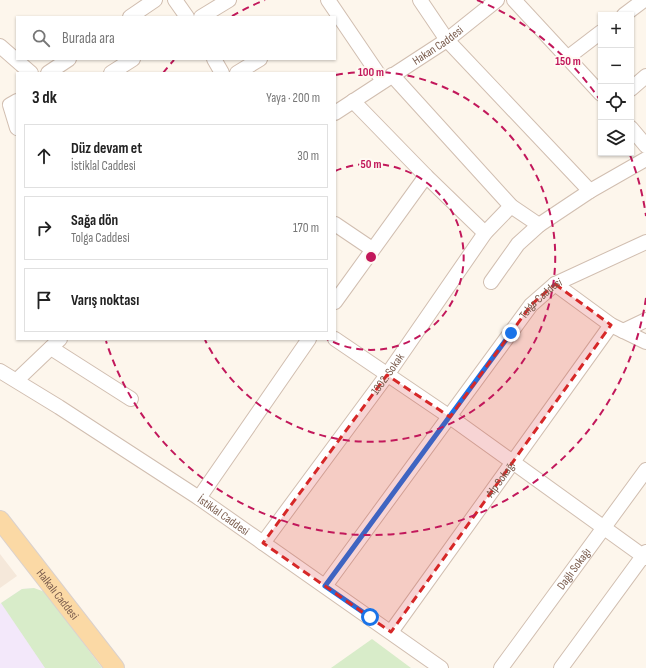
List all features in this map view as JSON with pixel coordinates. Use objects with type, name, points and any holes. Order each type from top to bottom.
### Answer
[{"type":"main road","name":"Halkalı Caddesi","points":[[0,520],[115,668]]},
{"type":"street","points":[[131,16],[155,0]]},
{"type":"street","points":[[175,0],[186,16]]},
{"type":"street","points":[[203,16],[229,0]]},
{"type":"street","points":[[328,0],[333,15]]},
{"type":"street","points":[[420,0],[447,40],[590,191]]},
{"type":"street","name":"Hakan Caddesi","points":[[336,112],[447,40],[497,0]]},
{"type":"street","points":[[514,0],[598,91]]},
{"type":"street","points":[[627,12],[638,2]]},
{"type":"street","points":[[336,18],[387,78],[511,206],[539,224]]},
{"type":"street","points":[[567,58],[598,34]]},
{"type":"street","points":[[0,46],[16,60]]},
{"type":"street","points":[[16,60],[30,72]]},
{"type":"street","points":[[50,72],[68,60]]},
{"type":"street","points":[[113,72],[131,60]]},
{"type":"street","points":[[215,60],[221,72]]},
{"type":"street","points":[[239,72],[258,60]]},
{"type":"street","points":[[634,86],[646,76]]},
{"type":"street","points":[[353,101],[426,176],[485,232]]},
{"type":"street","points":[[16,102],[10,105],[16,125]]},
{"type":"street","points":[[634,132],[646,146]]},
{"type":"street","points":[[491,282],[518,244],[539,224],[590,191],[646,159]]},
{"type":"street","points":[[336,301],[426,176]]},
{"type":"street","name":"1302. Sokak","points":[[263,543],[387,375],[485,232],[511,206]]},
{"type":"street","points":[[336,225],[372,249]]},
{"type":"street","name":"Tolga Caddesi","points":[[325,586],[531,305],[555,284],[646,242]]},
{"type":"street","points":[[555,284],[617,328],[646,342]]},
{"type":"street","name":"Alp Sokağı","points":[[391,632],[514,462],[617,328],[646,320]]},
{"type":"street","points":[[336,339],[514,462],[604,528],[645,555],[561,668]]},
{"type":"street","points":[[199,498],[308,340]]},
{"type":"street","points":[[17,380],[55,344],[131,399]]},
{"type":"street","name":"İstiklal Caddesi","points":[[0,371],[17,380],[199,498],[441,668]]},
{"type":"street","name":"Dağlı Sokağı","points":[[501,668],[646,470]]},
{"type":"highlighted area","points":[[555,284],[611,325],[391,632],[263,543],[387,375],[450,417],[531,305]]},
{"type":"shaded area","points":[[0,554],[17,576],[0,588]]},
{"type":"shaded area","points":[[34,588],[102,668],[0,668],[0,604],[22,589]]},
{"type":"green space","points":[[34,588],[45,592],[102,668],[45,668],[1,603],[22,589]]},
{"type":"green space","points":[[372,639],[411,668],[331,668]]},
{"type":"route","points":[[370,617],[325,586],[511,333]]}]
